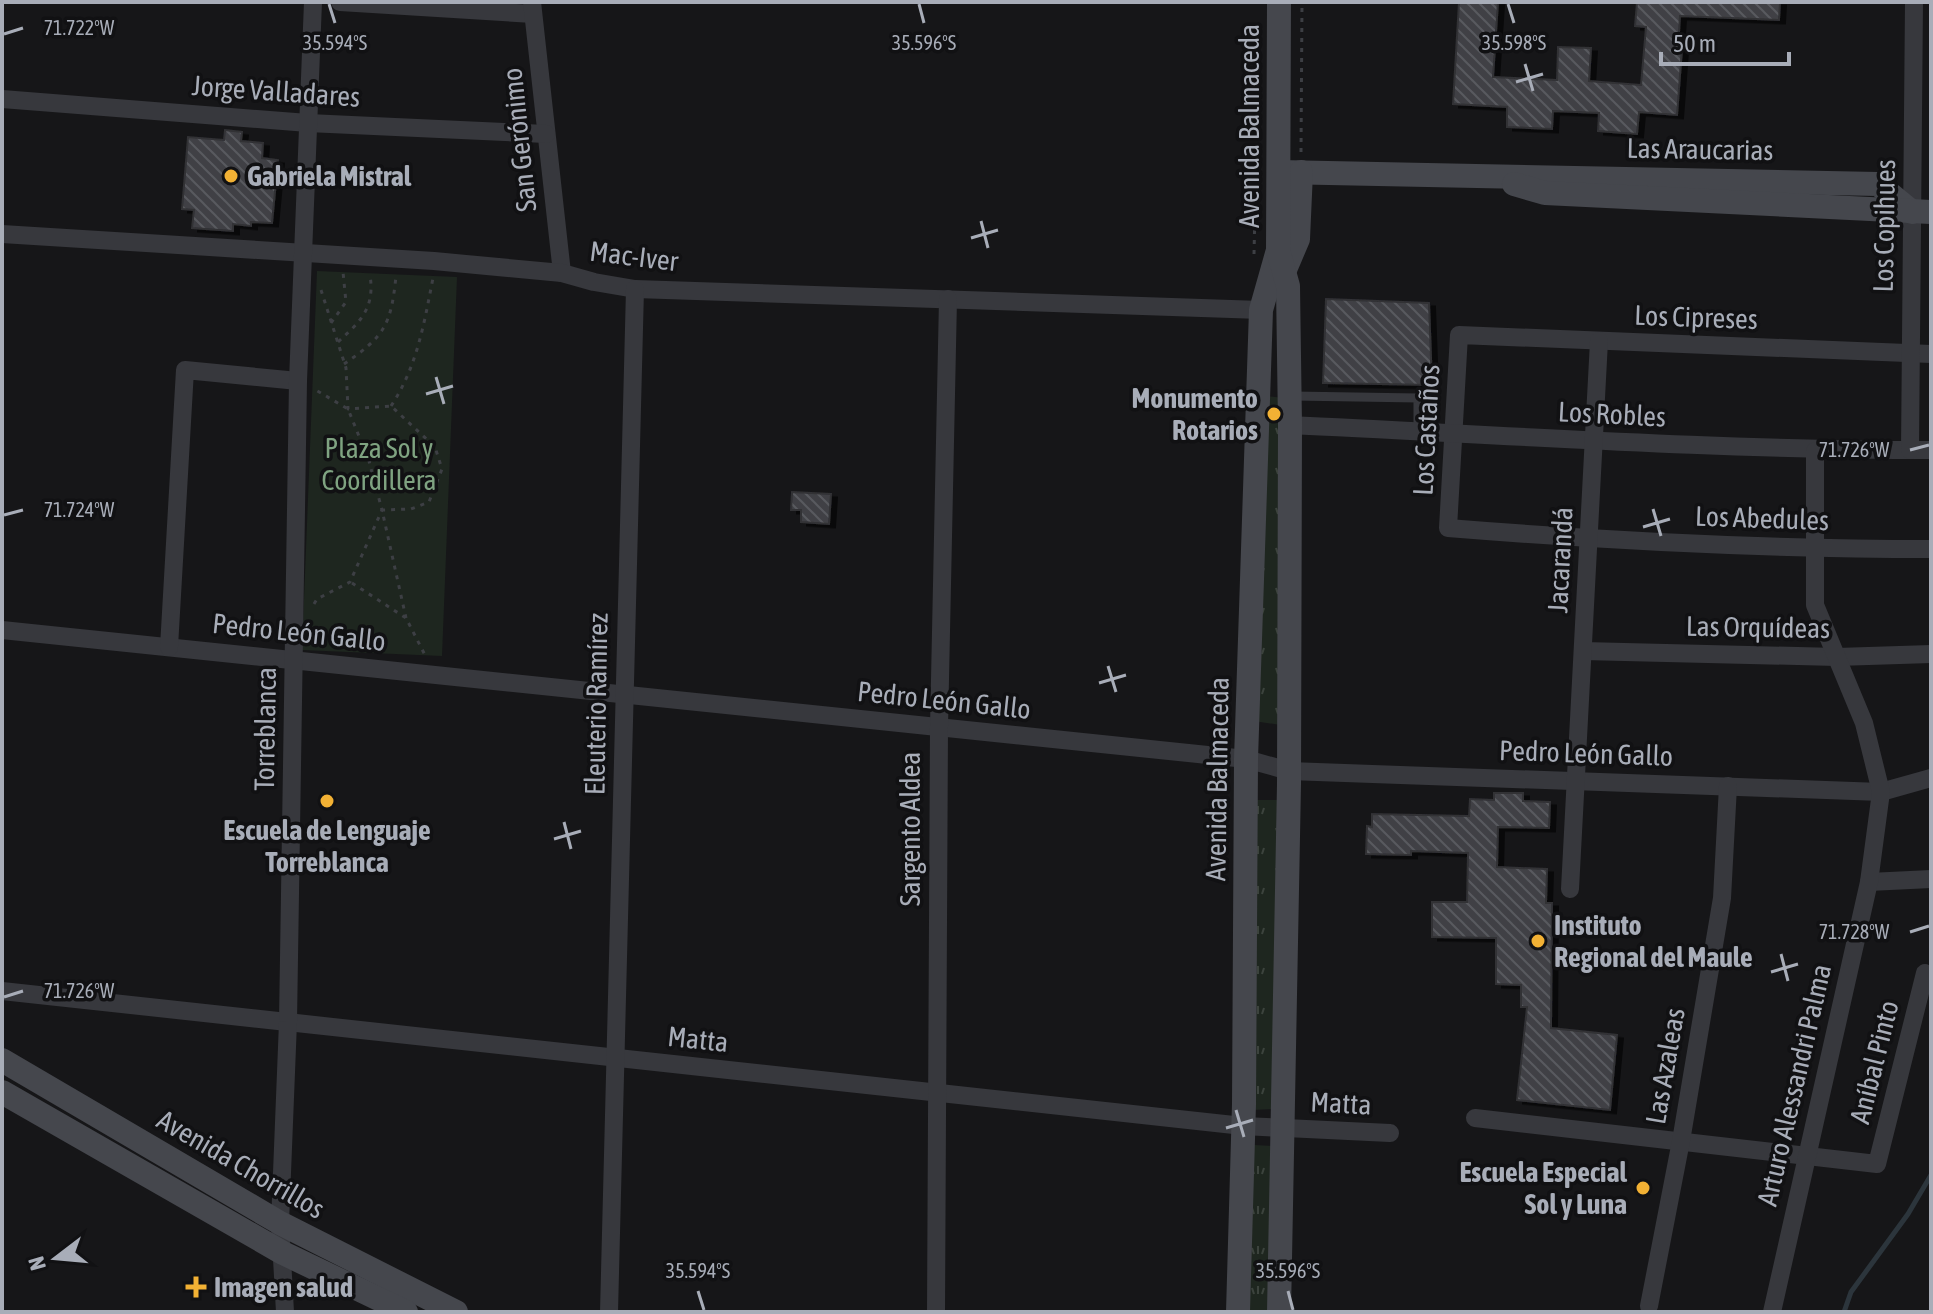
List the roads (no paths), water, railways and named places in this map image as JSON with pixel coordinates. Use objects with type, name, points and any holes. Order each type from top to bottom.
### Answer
[{"type":"main road","name":"Avenida Balmaceda","points":[[1238,1312],[1246,759],[1261,310],[1281,261],[1298,239],[1279,170],[1279,2]]},
{"type":"main road","name":"Las Araucarias","points":[[1279,170],[1878,184],[1921,212]]},
{"type":"main road","points":[[1279,1312],[1289,771],[1290,425],[1288,286],[1281,261]]},
{"type":"main road","name":"Avenida Chorrillos","points":[[2,1060],[280,1223],[456,1312]]},
{"type":"main road","name":"Avenida Chorrillos","points":[[2,1092],[283,1253],[406,1312]]},
{"type":"street","name":"Torreblanca","points":[[285,1312],[280,1223],[288,1022],[298,381],[313,2]]},
{"type":"street","points":[[340,2],[532,8]]},
{"type":"street","name":"Los Copihues","points":[[1910,450],[1910,354],[1921,212],[1922,52],[1914,2]]},
{"type":"street","name":"San Gerónimo","points":[[532,8],[562,273]]},
{"type":"street","name":"Jorge Valladares","points":[[2,99],[308,123],[546,134]]},
{"type":"street","name":"Mac-Iver","points":[[2,234],[434,261],[562,273],[635,289],[1261,310]]},
{"type":"street","name":"Eleuterio Ramírez","points":[[609,1312],[635,289]]},
{"type":"street","name":"Sargento Aldea","points":[[936,1312],[939,727],[948,299]]},
{"type":"street","name":"Los Cipreses","points":[[1459,335],[1931,354]]},
{"type":"street","name":"Los Castaños","points":[[1448,528],[1459,335]]},
{"type":"street","name":"Jacarandá","points":[[1570,889],[1599,341]]},
{"type":"street","points":[[169,647],[185,370],[298,381]]},
{"type":"street","name":"Los Robles","points":[[1290,425],[1815,451],[1931,450]]},
{"type":"street","name":"Arturo Alessandri Palma","points":[[1772,1312],[1869,882],[1881,792],[1864,723],[1815,605],[1815,451]]},
{"type":"street","name":"Los Abedules","points":[[1448,528],[1589,539],[1814,549],[1931,549]]},
{"type":"street","name":"Pedro León Gallo","points":[[2,630],[1246,759],[1289,771],[1881,792]]},
{"type":"street","name":"Las Orquídeas","points":[[1583,651],[1837,657],[1931,654]]},
{"type":"street","points":[[1881,792],[1931,778]]},
{"type":"street","name":"Las Azaleas","points":[[1649,1306],[1681,1141],[1722,898],[1728,786]]},
{"type":"street","points":[[1869,882],[1931,879]]},
{"type":"street","name":"Aníbal Pinto","points":[[1806,1156],[1877,1164],[1925,973]]},
{"type":"street","name":"Matta","points":[[2,991],[1243,1126],[1390,1133]]},
{"type":"street","points":[[1475,1118],[1806,1156]]},
{"type":"lane","points":[[1289,396],[1418,398],[1418,430]]},
{"type":"waterway","points":[[1844,1312],[1851,1292],[1908,1214],[1931,1175]]},
{"type":"place","name":"Gabriela Mistral","points":[[231,176]]},
{"type":"place","name":"Monumento Rotarios","points":[[1274,414]]},
{"type":"place","name":"Escuela de Lenguaje Torreblanca","points":[[327,801]]},
{"type":"place","name":"Instituto Regional del Maule","points":[[1538,941]]},
{"type":"place","name":"Escuela Especial Sol y Luna","points":[[1643,1188]]},
{"type":"place","name":"Imagen salud","points":[[196,1287]]},
{"type":"park label","name":"Plaza Sol y Coordillera","points":[[379,464]]}]
